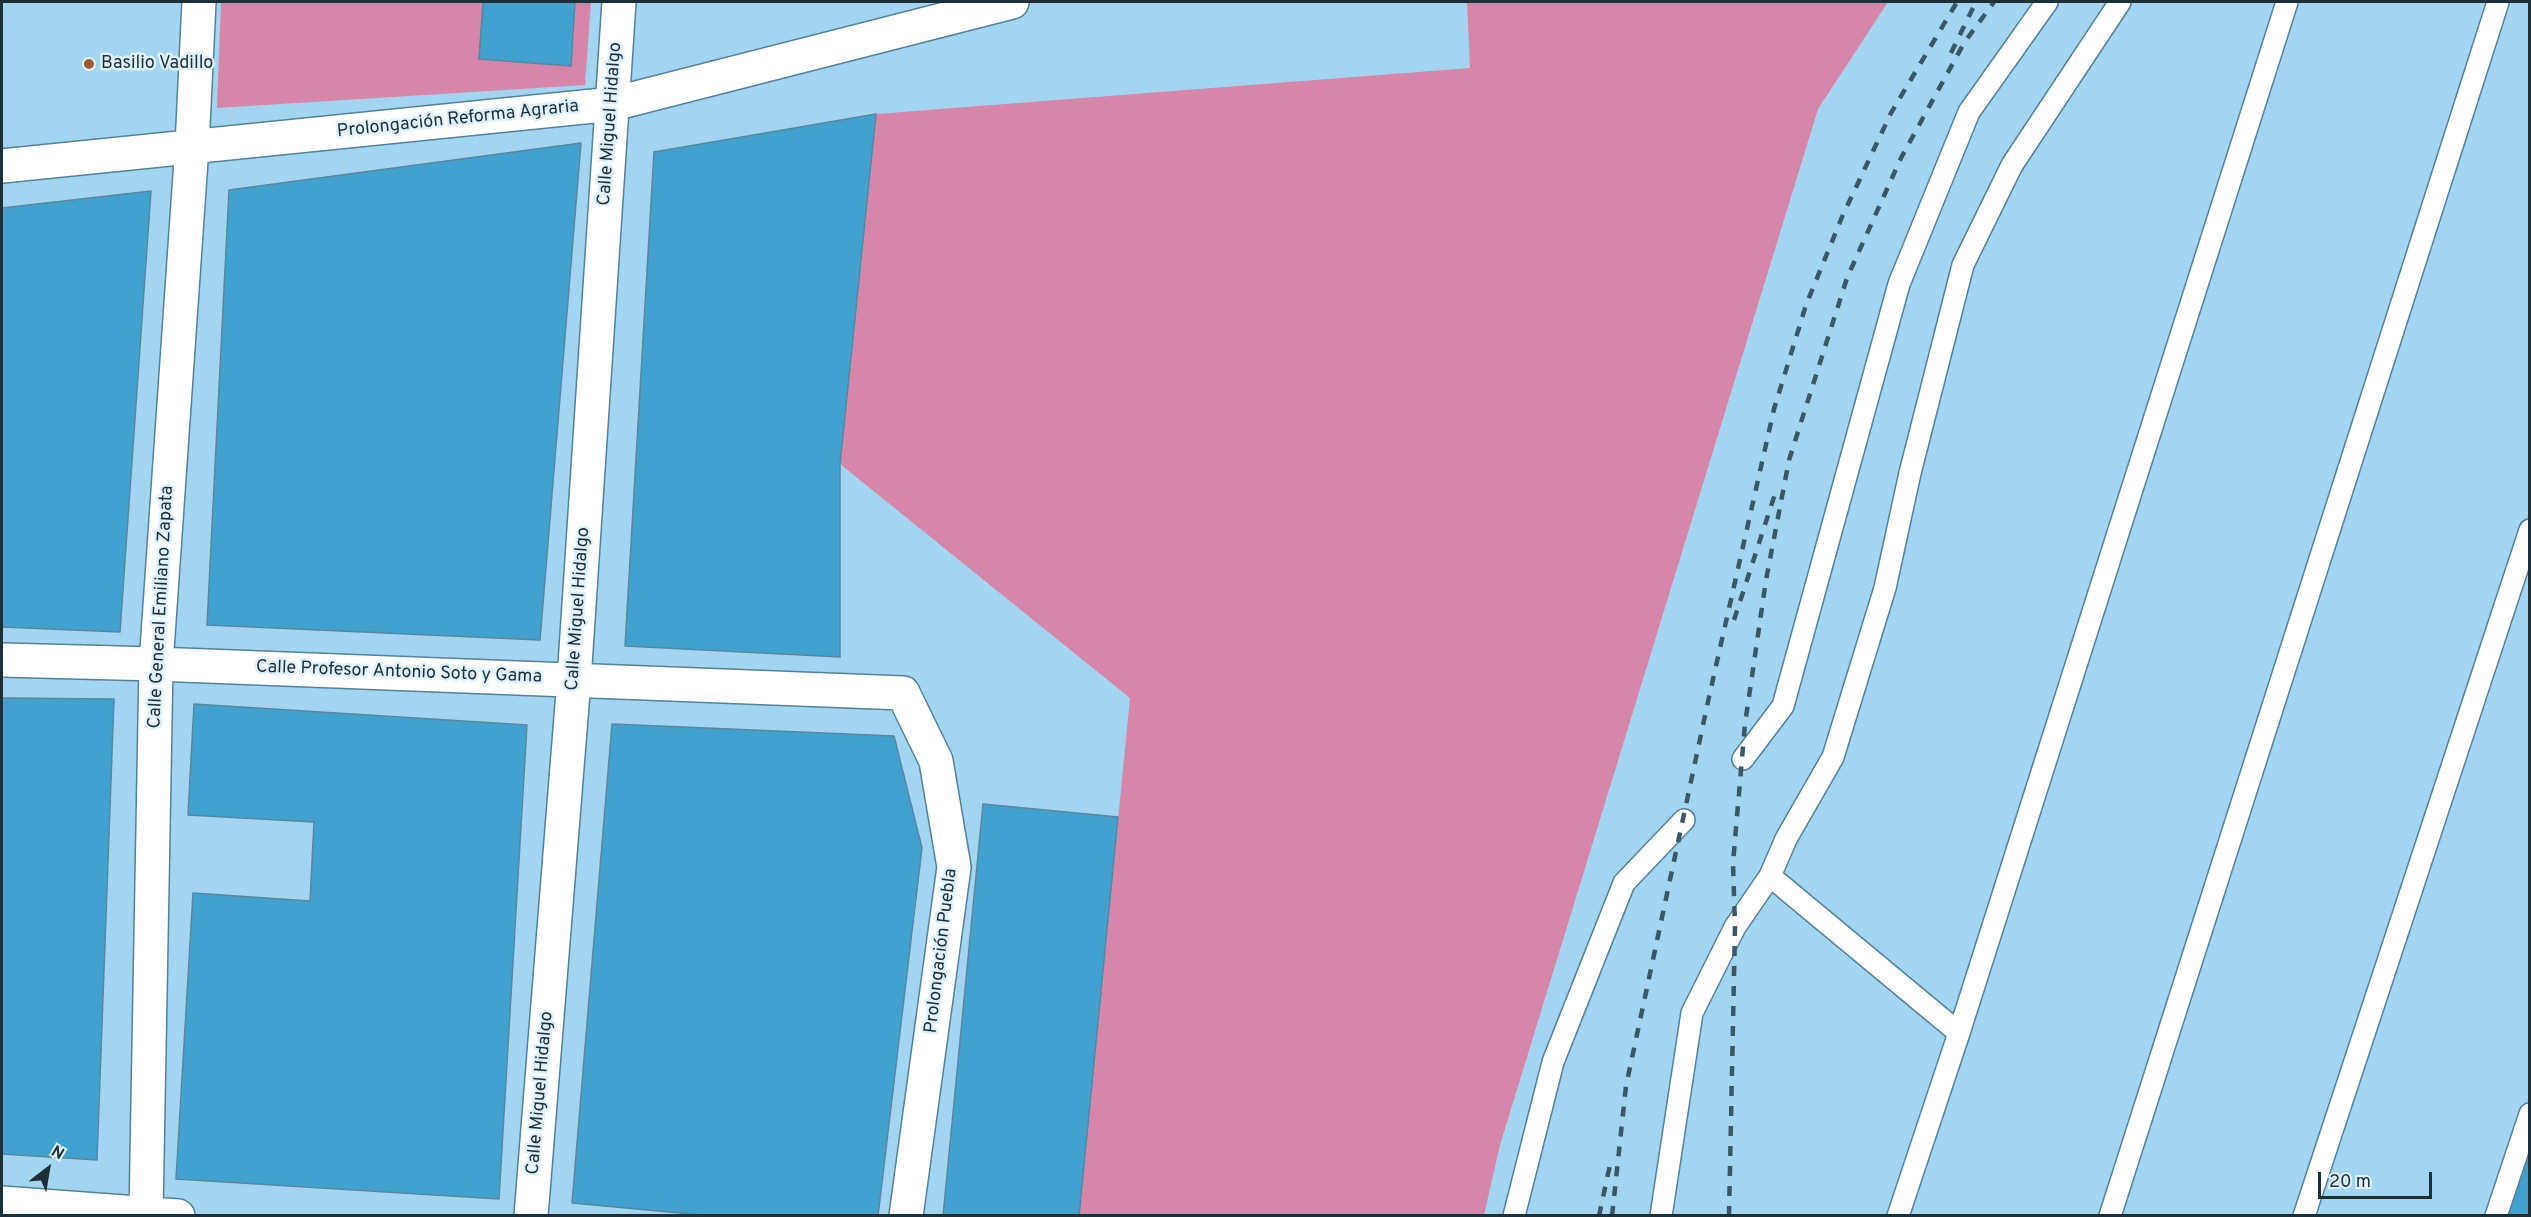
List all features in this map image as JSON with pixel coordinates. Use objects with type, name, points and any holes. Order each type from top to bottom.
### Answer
[{"type":"street","name":"Calle General Emiliano Zapata","points":[[146,1213],[156,664],[192,146],[199,2]]},
{"type":"street","name":"Calle Miguel Hidalgo","points":[[531,1215],[574,680],[619,2]]},
{"type":"street","name":"Prolongación Reforma Agraria","points":[[2,166],[613,104],[1012,2]]},
{"type":"street","name":"Calle Profesor Antonio Soto y Gama","points":[[2,660],[903,693]]},
{"type":"street","name":"Prolongación Puebla","points":[[903,693],[936,761],[954,867],[906,1215]]},
{"type":"street","points":[[2,1203],[178,1215]]},
{"type":"lane","points":[[1743,759],[1783,706],[1899,284],[1969,112],[2048,2]]},
{"type":"lane","points":[[1661,1215],[1692,1013],[1735,927],[1770,876],[1786,839],[1833,757],[1885,588],[1910,473],[1963,265],[2012,165],[2120,2]]},
{"type":"lane","points":[[1898,1215],[1959,1033],[2287,2]]},
{"type":"lane","points":[[2110,1215],[2498,2]]},
{"type":"lane","points":[[2304,1215],[2529,530]]},
{"type":"lane","points":[[1514,1215],[1553,1062],[1624,883],[1684,820]]},
{"type":"lane","points":[[1770,876],[1959,1033]]},
{"type":"lane","points":[[2496,1215],[2529,1114]]},
{"type":"shaded area","points":[[221,2],[591,2],[585,85],[217,108]]},
{"type":"shaded area","points":[[1467,2],[1888,2],[1818,109],[1500,1145],[1484,1215],[1079,1215],[1130,698],[840,464],[876,114],[1470,68]]},
{"type":"building","points":[[483,2],[575,2],[571,66],[479,59]]},
{"type":"building","points":[[876,114],[840,464],[840,657],[625,646],[654,152]]},
{"type":"building","points":[[581,143],[540,640],[207,625],[229,190]]},
{"type":"building","points":[[151,191],[120,632],[2,627],[2,208]]},
{"type":"building","points":[[2,698],[114,699],[97,1160],[2,1154]]},
{"type":"building","points":[[194,704],[527,725],[499,1199],[176,1179],[193,893],[310,901],[314,822],[188,815]]},
{"type":"building","points":[[612,724],[894,736],[922,848],[878,1216],[712,1216],[572,1203]]},
{"type":"building","points":[[983,804],[1118,817],[1079,1216],[943,1216]]},
{"type":"building","points":[[2530,1142],[2530,1216],[2506,1216]]},
{"type":"railway","points":[[1612,1216],[1626,1086],[1709,697],[1774,409],[1806,305],[1842,217],[1891,113],[1957,2]]},
{"type":"railway","points":[[1951,53],[1976,2]]},
{"type":"railway","points":[[1729,1216],[1735,927],[1733,863],[1745,724],[1766,580],[1789,460],[1847,278],[1901,158],[1964,43],[1994,2]]},
{"type":"railway","points":[[1734,620],[1775,494]]},
{"type":"railway","points":[[1599,1216],[1611,1160]]},
{"type":"place","name":"Basilio Vadillo","points":[[89,64]]}]
